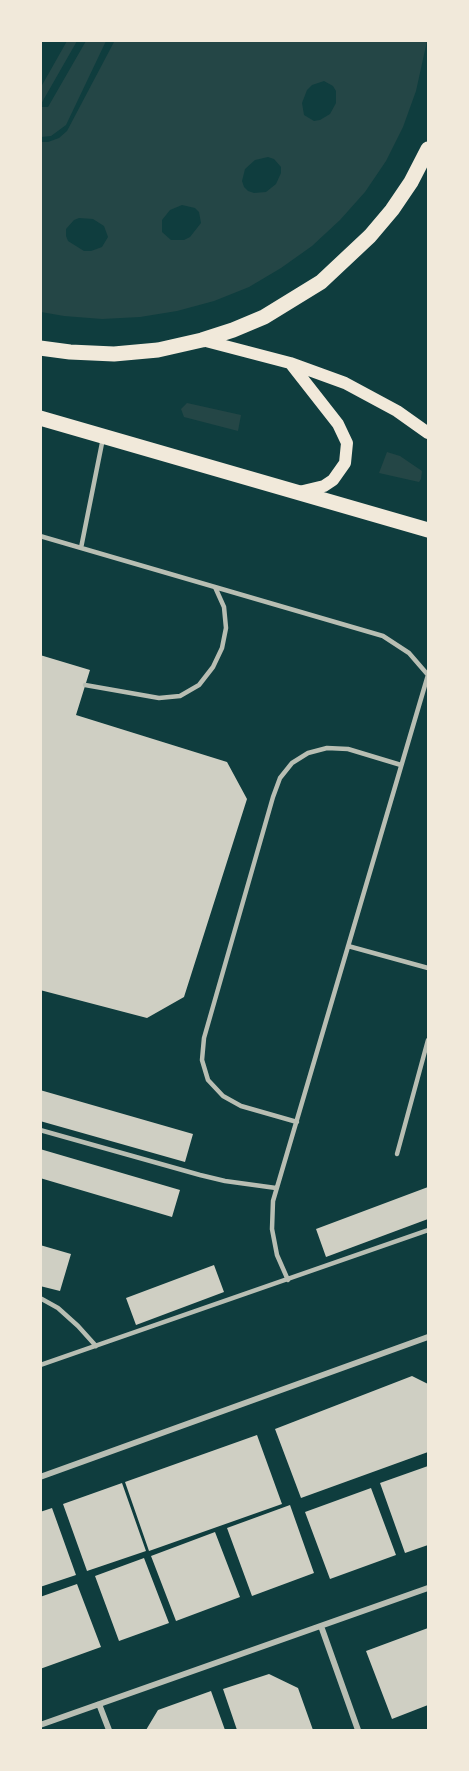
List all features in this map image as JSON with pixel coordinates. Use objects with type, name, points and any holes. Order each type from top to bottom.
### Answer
[{"type":"main road","points":[[40,348],[114,354],[158,350],[202,340],[264,317],[321,282],[370,236],[392,210],[428,156]]},
{"type":"main road","points":[[202,340],[318,372],[372,396],[429,433]]},
{"type":"main road","points":[[290,363],[338,424],[347,443],[345,464],[333,480],[324,486],[299,492]]},
{"type":"main road","points":[[40,418],[429,530]]},
{"type":"street","points":[[40,1477],[429,1337]]},
{"type":"street","points":[[40,1725],[429,1588]]},
{"type":"street","points":[[321,1626],[358,1731]]},
{"type":"street","points":[[99,1704],[109,1731]]},
{"type":"lane","points":[[81,548],[104,436]]},
{"type":"lane","points":[[40,536],[383,636],[409,653],[428,675],[276,1188],[272,1229],[277,1255],[288,1281]]},
{"type":"lane","points":[[85,685],[159,698],[180,696],[199,685],[213,668],[222,648],[226,628],[224,607],[215,587]]},
{"type":"lane","points":[[297,1122],[241,1106],[223,1096],[208,1080],[202,1060],[204,1038],[273,797],[280,778],[292,763],[309,753],[327,748],[348,749],[401,765]]},
{"type":"lane","points":[[348,946],[429,968]]},
{"type":"lane","points":[[397,1154],[429,1040]]},
{"type":"lane","points":[[40,1130],[208,1178],[276,1188]]},
{"type":"lane","points":[[40,1365],[288,1281],[429,1230]]},
{"type":"lane","points":[[40,1298],[57,1308],[78,1326],[96,1346]]},
{"type":"shaded area","points":[[118,40],[427,41],[416,91],[403,127],[386,161],[365,192],[340,220],[312,246],[281,268],[249,287],[214,301],[177,311],[140,317],[102,319],[41,312],[41,142],[59,138],[67,131],[114,42]],"holes":[[[324,81],[333,86],[336,91],[336,103],[330,114],[314,121],[304,115],[302,103],[307,90],[312,85]],[[268,157],[274,159],[281,167],[276,184],[266,192],[254,193],[244,187],[242,181],[245,169],[255,160]],[[182,205],[195,208],[199,212],[201,223],[190,237],[184,240],[171,240],[162,232],[162,220],[170,210]],[[93,219],[104,226],[108,237],[102,247],[84,251],[68,241],[66,229],[74,220]]]},
{"type":"shaded area","points":[[67,41],[77,41],[41,104],[41,87]]},
{"type":"shaded area","points":[[86,41],[106,41],[66,125],[51,136],[41,137],[41,107],[48,107]]},
{"type":"shaded area","points":[[187,403],[241,415],[238,431],[184,417],[181,409]]},
{"type":"shaded area","points":[[387,452],[400,456],[422,471],[419,482],[379,473]]},
{"type":"building","points":[[40,655],[90,670],[76,715],[227,762],[247,799],[184,997],[147,1018],[40,990]]},
{"type":"building","points":[[40,1090],[193,1134],[185,1162],[40,1121]]},
{"type":"building","points":[[40,1149],[180,1190],[172,1217],[40,1178]]},
{"type":"building","points":[[428,1187],[428,1219],[326,1257],[316,1229]]},
{"type":"building","points":[[40,1245],[71,1254],[60,1291],[40,1286]]},
{"type":"building","points":[[214,1265],[224,1292],[136,1325],[126,1298]]},
{"type":"building","points":[[412,1376],[428,1384],[428,1452],[301,1498],[275,1429]]},
{"type":"building","points":[[257,1435],[282,1504],[149,1551],[125,1482]]},
{"type":"building","points":[[428,1466],[428,1545],[405,1553],[380,1483]]},
{"type":"building","points":[[122,1483],[146,1551],[87,1571],[63,1504]]},
{"type":"building","points":[[371,1488],[396,1555],[330,1579],[305,1512]]},
{"type":"building","points":[[290,1505],[314,1573],[252,1596],[227,1528]]},
{"type":"building","points":[[52,1508],[76,1575],[40,1587],[40,1512]]},
{"type":"building","points":[[215,1532],[240,1597],[176,1621],[151,1556]]},
{"type":"building","points":[[144,1558],[169,1623],[119,1641],[95,1576]]},
{"type":"building","points":[[77,1584],[101,1647],[40,1669],[40,1597]]},
{"type":"building","points":[[428,1628],[428,1705],[392,1719],[366,1651]]},
{"type":"building","points":[[269,1674],[298,1688],[313,1730],[237,1730],[223,1689]]},
{"type":"building","points":[[211,1691],[225,1730],[146,1730],[158,1710]]}]
